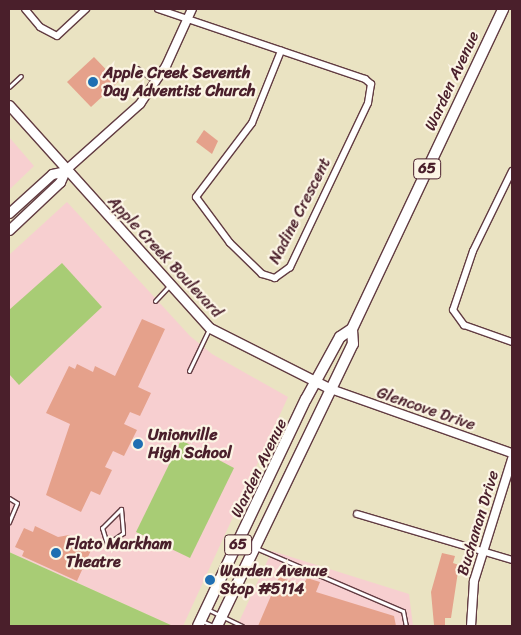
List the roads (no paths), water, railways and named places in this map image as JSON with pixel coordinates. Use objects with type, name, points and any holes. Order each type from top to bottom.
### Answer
[{"type":"main road","name":"Warden Avenue","points":[[200,624],[316,383],[340,338],[352,329],[503,9]]},
{"type":"main road","name":"Apple Creek Boulevard","points":[[9,105],[65,171],[169,286],[210,328],[331,389]]},
{"type":"main road","points":[[9,213],[52,174],[65,171]]},
{"type":"main road","points":[[9,230],[60,182],[65,171]]},
{"type":"main road","name":"Warden Avenue","points":[[218,626],[353,344],[352,329]]},
{"type":"street","points":[[24,9],[40,27],[57,36],[86,9]]},
{"type":"street","name":"Nadine Crescent","points":[[158,9],[365,79],[372,88],[290,267],[276,278],[262,274],[230,243],[196,197],[252,123],[282,51]]},
{"type":"street","points":[[65,171],[125,120],[156,82],[192,9]]},
{"type":"street","points":[[512,171],[473,251],[453,310],[464,325],[512,342]]},
{"type":"street","name":"Glencove Drive","points":[[331,389],[512,452]]},
{"type":"street","name":"Buchanan Drive","points":[[471,626],[474,581],[512,458]]},
{"type":"street","points":[[357,514],[512,560]]},
{"type":"lane","points":[[137,68],[156,82]]},
{"type":"lane","points":[[9,87],[21,76]]},
{"type":"lane","points":[[155,301],[169,286]]},
{"type":"lane","points":[[189,371],[210,328]]},
{"type":"lane","points":[[9,498],[17,503],[9,522]]},
{"type":"lane","points":[[121,509],[123,533],[107,544],[102,528],[121,509]]},
{"type":"lane","points":[[255,547],[403,611],[406,626]]},
{"type":"lane","points":[[207,609],[242,626]]},
{"type":"lane","points":[[200,624],[213,626]]},
{"type":"place","name":"Apple Creek Seventh Day Adventist Church","points":[[93,82]]},
{"type":"place","name":"Unionville High School","points":[[138,444]]},
{"type":"place","name":"Flato Markham Theatre","points":[[56,553]]},
{"type":"place","name":"Warden Avenue Stop #5114","points":[[210,580]]}]
